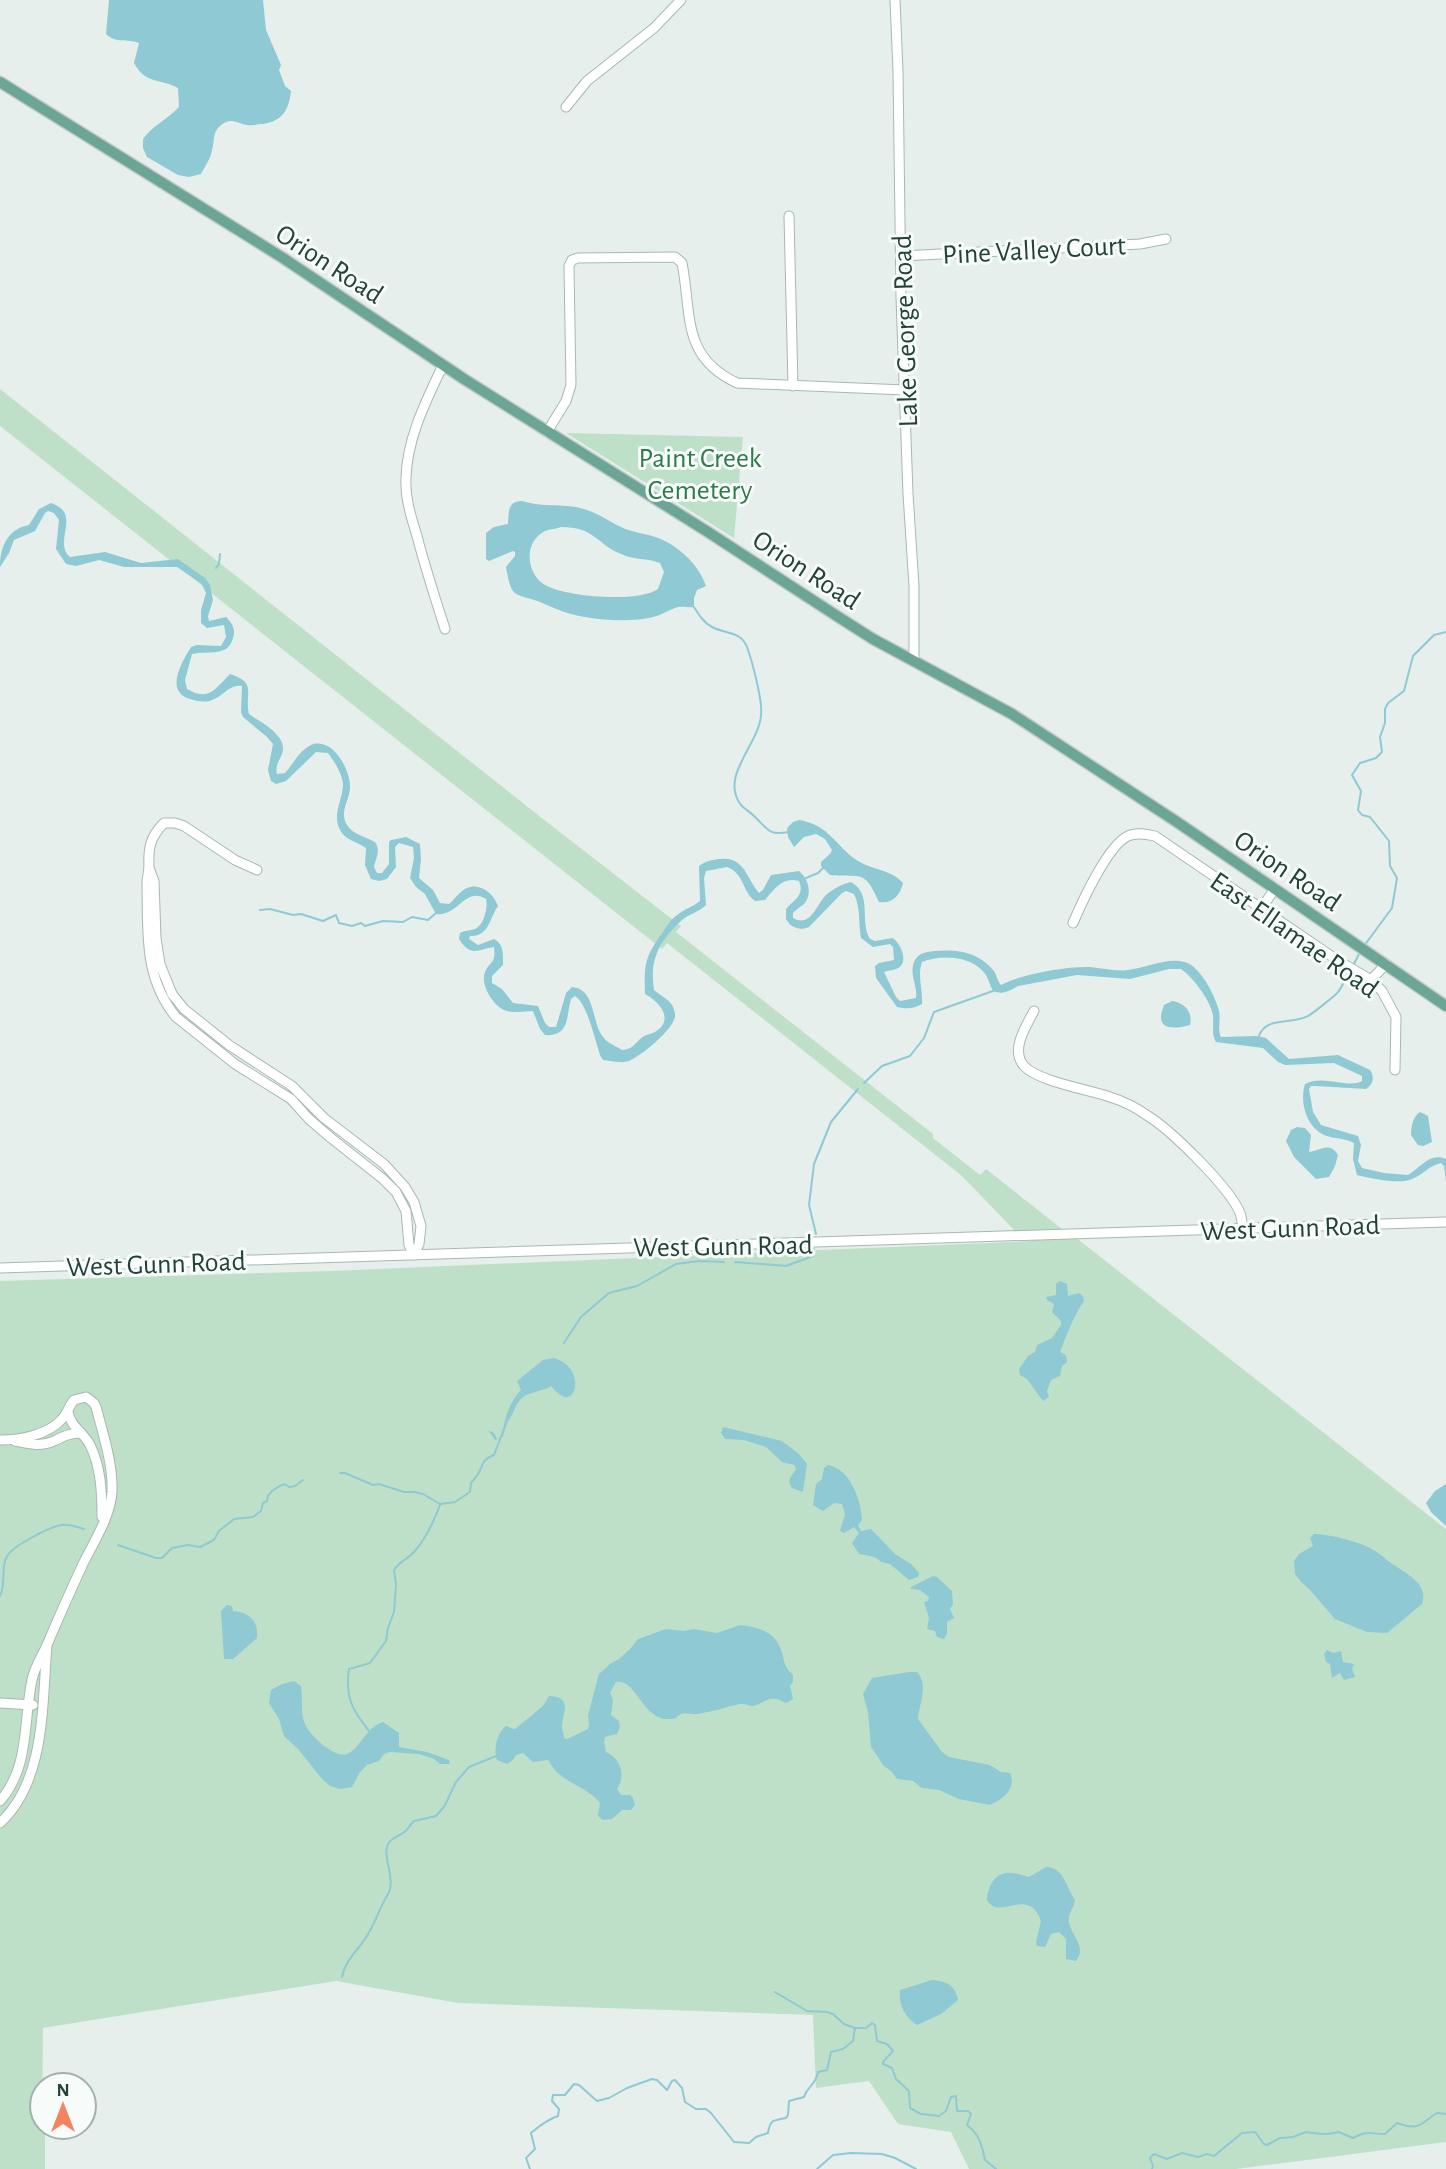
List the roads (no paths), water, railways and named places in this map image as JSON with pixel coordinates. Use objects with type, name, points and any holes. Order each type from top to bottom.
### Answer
[{"type":"main road","name":"Orion Road","points":[[0,82],[272,251],[443,365],[830,612],[1013,714],[1114,779],[1446,1006]]},
{"type":"street","points":[[566,107],[587,82],[654,28],[681,0]]},
{"type":"street","name":"Lake George Road","points":[[895,0],[908,494],[914,586],[914,661]]},
{"type":"street","points":[[789,216],[793,386]]},
{"type":"street","name":"Pine Valley Court","points":[[901,256],[1140,244],[1166,239]]},
{"type":"street","points":[[547,432],[566,401],[571,385],[569,266],[572,260],[578,258],[675,257],[682,263],[691,330],[697,346],[716,372],[737,383],[905,390]]},
{"type":"street","points":[[443,365],[422,409],[411,446],[405,492],[445,629]]},
{"type":"street","points":[[257,870],[242,864],[184,827],[174,822],[164,823],[152,838],[148,850],[151,971],[157,988],[178,1019],[235,1064],[274,1087],[298,1106],[332,1139],[396,1192],[421,1226],[419,1244],[414,1255]]},
{"type":"street","name":"East Ellamae Road","points":[[1073,923],[1088,889],[1117,845],[1125,837],[1139,834],[1155,836],[1337,960],[1371,980],[1382,991],[1396,1017],[1395,1070]]},
{"type":"street","points":[[149,868],[155,881],[156,938],[160,964],[172,994],[187,1012],[229,1045],[292,1086],[345,1135],[384,1164],[405,1186],[411,1209]]},
{"type":"street","points":[[1262,908],[1275,888]]},
{"type":"street","points":[[1371,980],[1386,964]]},
{"type":"street","points":[[1034,1011],[1023,1030],[1019,1045],[1020,1059],[1024,1067],[1048,1079],[1112,1098],[1151,1117],[1226,1190],[1241,1215],[1243,1229]]},
{"type":"street","points":[[178,1019],[187,1012]]},
{"type":"street","points":[[298,1106],[305,1098]]},
{"type":"street","name":"West Gunn Road","points":[[0,1268],[1446,1222]]},
{"type":"street","points":[[0,1801],[22,1760],[34,1672],[110,1504],[112,1480],[96,1407],[89,1399],[74,1400],[60,1422],[49,1429],[5,1440]]},
{"type":"street","points":[[68,1412],[70,1421],[89,1444],[98,1469],[102,1523]]},
{"type":"street","points":[[5,1440],[36,1445],[68,1434],[81,1433]]},
{"type":"street","points":[[0,1823],[20,1798],[36,1761],[47,1645]]},
{"type":"street","points":[[0,1703],[41,1706]]},
{"type":"street","points":[[7,1791],[20,1798]]},
{"type":"water","points":[[109,0],[263,0],[266,30],[281,65],[279,70],[285,86],[291,91],[284,113],[276,120],[263,124],[249,125],[231,121],[221,125],[215,133],[210,156],[201,174],[189,177],[178,175],[147,157],[143,139],[179,107],[178,88],[143,75],[134,63],[139,43],[114,39],[106,34]]},
{"type":"water","points":[[517,502],[583,509],[625,529],[661,539],[692,562],[706,586],[697,590],[694,607],[678,607],[656,616],[634,620],[580,616],[519,595],[512,590],[506,567],[515,552],[489,561],[486,559],[486,533],[494,527],[508,524],[511,505]],"holes":[[[561,527],[588,533],[612,550],[626,556],[660,563],[664,572],[658,589],[635,596],[602,597],[569,593],[545,585],[531,566],[530,550],[533,543],[545,531]]]},
{"type":"water","points":[[51,503],[65,514],[64,543],[65,551],[70,557],[105,552],[141,563],[178,559],[205,578],[210,585],[213,600],[209,621],[226,617],[233,626],[234,635],[227,648],[222,651],[192,654],[185,680],[187,689],[207,694],[230,674],[244,681],[248,690],[249,714],[272,730],[281,741],[283,747],[277,774],[285,773],[311,745],[319,744],[333,750],[344,765],[350,781],[344,811],[345,820],[352,831],[377,845],[374,867],[377,873],[382,873],[389,864],[389,842],[406,837],[420,844],[419,878],[433,890],[440,903],[449,904],[462,891],[472,887],[490,893],[498,906],[485,930],[476,936],[470,936],[469,939],[478,945],[494,939],[500,944],[503,965],[492,976],[492,983],[502,989],[513,1003],[538,1006],[549,1027],[556,1027],[566,993],[572,987],[580,989],[589,1000],[599,1031],[605,1039],[622,1050],[631,1048],[642,1038],[655,1032],[664,1022],[663,1011],[645,994],[647,961],[652,948],[671,921],[700,901],[699,866],[716,859],[729,859],[740,865],[759,893],[771,875],[799,871],[809,892],[803,905],[793,913],[793,918],[799,920],[809,918],[826,895],[838,887],[851,882],[858,887],[864,901],[865,924],[870,939],[875,941],[893,938],[901,949],[903,963],[894,970],[884,972],[900,1001],[916,998],[913,965],[921,954],[934,951],[950,950],[974,955],[988,964],[1001,985],[1032,974],[1069,968],[1123,970],[1177,961],[1191,965],[1205,980],[1215,999],[1221,1037],[1266,1038],[1289,1059],[1338,1055],[1370,1070],[1372,1081],[1366,1089],[1311,1086],[1309,1089],[1313,1112],[1321,1125],[1358,1136],[1361,1145],[1358,1161],[1362,1168],[1408,1175],[1426,1161],[1440,1157],[1446,1159],[1446,1181],[1441,1163],[1407,1181],[1357,1175],[1353,1159],[1354,1143],[1327,1136],[1314,1128],[1306,1114],[1303,1091],[1305,1084],[1312,1081],[1356,1083],[1362,1081],[1362,1076],[1334,1063],[1285,1065],[1263,1048],[1216,1042],[1213,1015],[1205,996],[1181,969],[1169,969],[1130,979],[1077,975],[1018,986],[1000,993],[993,991],[986,975],[980,969],[965,960],[930,959],[922,962],[920,972],[922,1004],[910,1008],[897,1007],[876,978],[875,966],[894,960],[893,947],[890,944],[873,947],[861,938],[854,894],[846,891],[842,893],[809,927],[799,929],[790,925],[786,919],[786,909],[800,894],[799,881],[788,880],[775,888],[765,900],[755,901],[737,873],[727,867],[706,871],[706,905],[682,920],[658,951],[653,969],[654,990],[670,1003],[675,1014],[671,1026],[658,1040],[628,1061],[603,1060],[587,1014],[575,996],[571,999],[563,1029],[553,1035],[545,1035],[533,1011],[504,1010],[489,994],[484,977],[493,960],[494,947],[471,950],[459,939],[460,933],[480,925],[487,905],[486,899],[472,896],[444,914],[436,914],[425,894],[410,878],[413,847],[399,843],[395,847],[396,867],[387,879],[371,879],[365,865],[366,848],[347,838],[339,827],[337,815],[343,784],[328,753],[316,752],[286,781],[276,784],[271,781],[268,770],[273,744],[243,717],[242,686],[234,687],[207,701],[190,699],[178,690],[177,676],[191,647],[221,646],[226,637],[224,625],[207,628],[201,623],[201,610],[206,593],[202,584],[177,567],[124,567],[99,560],[76,566],[66,564],[56,549],[59,520],[54,513],[48,511],[35,531],[14,540],[0,567],[7,540],[16,530],[29,525],[39,509]]},
{"type":"water","points":[[799,820],[818,826],[858,861],[899,879],[903,883],[898,895],[888,902],[879,902],[870,884],[861,877],[830,875],[821,866],[821,862],[832,850],[825,839],[816,834],[804,837],[794,847],[788,837],[787,828]]},
{"type":"water","points":[[1172,1001],[1187,1008],[1190,1025],[1177,1028],[1163,1024],[1161,1013],[1164,1005]]},
{"type":"water","points":[[1420,1112],[1428,1116],[1432,1142],[1423,1146],[1418,1145],[1411,1135],[1414,1119]]},
{"type":"water","points":[[1297,1127],[1305,1128],[1311,1135],[1309,1152],[1331,1148],[1338,1155],[1329,1177],[1316,1179],[1294,1157],[1286,1141],[1291,1130]]},
{"type":"water","points":[[1060,1281],[1067,1284],[1068,1296],[1079,1293],[1084,1301],[1060,1352],[1066,1355],[1067,1362],[1062,1366],[1060,1376],[1051,1380],[1047,1391],[1049,1397],[1043,1401],[1027,1379],[1020,1375],[1019,1369],[1028,1356],[1035,1352],[1037,1345],[1052,1338],[1061,1325],[1061,1321],[1052,1312],[1054,1304],[1046,1297],[1056,1295],[1056,1284]]},
{"type":"water","points":[[554,1358],[571,1370],[574,1392],[565,1397],[551,1386],[523,1397],[506,1423],[503,1437],[495,1440],[488,1430],[494,1433],[497,1439],[502,1436],[508,1412],[521,1390],[517,1381],[543,1360]]},
{"type":"water","points":[[723,1427],[782,1441],[799,1454],[807,1464],[803,1492],[790,1485],[790,1478],[796,1469],[794,1465],[782,1462],[766,1447],[744,1440],[725,1439],[721,1433]]},
{"type":"water","points":[[828,1465],[842,1472],[857,1494],[862,1520],[858,1525],[861,1531],[871,1529],[895,1554],[911,1564],[919,1573],[918,1577],[909,1580],[890,1564],[859,1554],[852,1543],[859,1533],[854,1527],[844,1533],[840,1531],[845,1514],[842,1504],[834,1503],[823,1511],[813,1505],[816,1484],[822,1479],[824,1468]]},
{"type":"water","points":[[1446,1484],[1446,1526],[1431,1512],[1426,1503],[1435,1491]]},
{"type":"water","points":[[1314,1534],[1349,1540],[1374,1550],[1414,1579],[1422,1590],[1422,1604],[1387,1633],[1367,1632],[1335,1619],[1295,1574],[1294,1561],[1299,1554],[1313,1546],[1310,1538]]},
{"type":"water","points":[[933,1576],[952,1591],[953,1604],[950,1609],[954,1618],[947,1622],[944,1639],[937,1637],[935,1631],[927,1629],[929,1618],[924,1602],[928,1601],[929,1597],[920,1590],[911,1589]]},
{"type":"water","points":[[227,1605],[232,1606],[233,1611],[252,1618],[257,1632],[257,1638],[233,1659],[224,1659],[221,1611]]},
{"type":"water","points":[[740,1625],[762,1630],[776,1640],[785,1664],[793,1675],[790,1686],[793,1699],[786,1703],[770,1699],[754,1706],[740,1704],[697,1714],[683,1713],[674,1719],[661,1718],[646,1708],[629,1687],[616,1682],[610,1693],[613,1700],[611,1715],[619,1721],[620,1727],[617,1734],[605,1737],[604,1742],[606,1752],[615,1758],[620,1768],[621,1779],[617,1789],[621,1795],[630,1795],[633,1798],[635,1805],[631,1810],[622,1810],[612,1819],[603,1820],[598,1816],[600,1803],[558,1773],[548,1760],[533,1762],[523,1753],[516,1755],[507,1764],[497,1760],[496,1746],[503,1729],[506,1726],[515,1729],[543,1706],[549,1696],[562,1699],[564,1703],[564,1738],[588,1729],[588,1715],[599,1674],[619,1659],[638,1639],[666,1629],[694,1629],[717,1633]]},
{"type":"water","points":[[1327,1650],[1333,1653],[1341,1651],[1343,1662],[1354,1664],[1352,1669],[1355,1677],[1344,1680],[1340,1673],[1332,1678],[1330,1664],[1326,1662],[1324,1654]]},
{"type":"water","points":[[917,1672],[921,1677],[922,1695],[918,1719],[942,1752],[949,1757],[990,1765],[1001,1772],[1010,1773],[1012,1784],[1000,1800],[990,1805],[959,1799],[939,1790],[922,1788],[913,1781],[897,1779],[884,1766],[871,1747],[868,1712],[863,1694],[872,1678]]},
{"type":"water","points":[[294,1681],[301,1686],[307,1729],[329,1750],[347,1754],[356,1748],[372,1728],[383,1722],[399,1733],[399,1747],[427,1752],[449,1760],[450,1764],[440,1764],[419,1754],[390,1752],[384,1754],[379,1761],[367,1765],[352,1787],[340,1789],[330,1786],[284,1736],[279,1719],[269,1703],[271,1690]]},
{"type":"water","points":[[1046,1867],[1061,1874],[1075,1900],[1069,1920],[1080,1951],[1076,1961],[1066,1959],[1066,1939],[1059,1932],[1051,1934],[1045,1947],[1037,1946],[1041,1921],[1029,1906],[1022,1904],[999,1908],[987,1900],[991,1885],[1001,1874],[1014,1873],[1029,1877]]},
{"type":"water","points":[[932,1980],[949,1985],[958,2000],[941,2014],[917,2025],[903,2010],[900,1990]]},
{"type":"waterway","points":[[216,568],[220,554]]},
{"type":"waterway","points":[[694,607],[709,625],[741,638],[749,653],[757,681],[761,715],[759,726],[737,772],[735,794],[741,805],[768,830],[774,833],[789,832]]},
{"type":"waterway","points":[[1364,946],[1392,908],[1397,878],[1390,866],[1389,841],[1370,817],[1362,815],[1358,810],[1361,791],[1352,775],[1360,763],[1376,758],[1382,752],[1380,737],[1385,723],[1385,709],[1388,703],[1404,691],[1413,656],[1434,635],[1446,632]]},
{"type":"waterway","points":[[806,878],[824,867]]},
{"type":"waterway","points":[[260,910],[301,914],[323,921],[336,915],[339,923],[352,926],[383,921],[403,922],[412,917],[428,920],[436,913]]},
{"type":"waterway","points":[[1354,964],[1359,954]]},
{"type":"waterway","points":[[1259,1036],[1262,1030],[1273,1023],[1302,1019],[1310,1015],[1338,992],[1349,972]]},
{"type":"waterway","points":[[864,1083],[882,1066],[910,1056],[924,1038],[934,1012],[993,991]]},
{"type":"waterway","points":[[816,1234],[809,1205],[814,1164],[831,1122],[858,1089]]},
{"type":"waterway","points":[[735,1262],[786,1266],[813,1256],[814,1249]]},
{"type":"waterway","points":[[564,1343],[581,1317],[609,1293],[637,1286],[676,1264],[724,1262]]},
{"type":"waterway","points":[[340,1473],[373,1485],[423,1494],[440,1504],[455,1502],[470,1492],[471,1483],[483,1463],[494,1455],[507,1421]]},
{"type":"waterway","points":[[118,1545],[156,1558],[162,1558],[172,1548],[188,1545],[200,1547],[214,1540],[219,1531],[234,1519],[253,1517],[261,1511],[263,1503],[276,1488],[285,1484],[289,1487],[295,1486],[303,1480]]},
{"type":"waterway","points":[[369,1731],[351,1703],[348,1688],[349,1669],[370,1663],[386,1641],[394,1612],[394,1570],[419,1546],[440,1505]]},
{"type":"waterway","points":[[0,1596],[6,1558],[15,1548],[57,1526],[68,1525],[84,1529]]},
{"type":"waterway","points":[[342,1977],[348,1961],[368,1934],[390,1890],[386,1852],[390,1842],[414,1821],[436,1816],[444,1807],[456,1782],[469,1767],[496,1756]]},
{"type":"waterway","points":[[775,1992],[807,2011],[833,2014],[844,2024],[855,2028],[866,2028],[872,2023],[875,2025],[877,2041],[887,2044],[893,2051],[883,2064],[892,2068],[896,2079],[909,2091],[910,2108],[921,2114],[939,2116],[946,2111],[951,2097],[956,2096],[957,2111],[968,2111],[971,2114],[967,2125],[978,2137],[985,2160],[996,2169]]},
{"type":"waterway","points":[[530,2169],[526,2158],[535,2149],[531,2133],[558,2116],[559,2109],[552,2101],[553,2095],[565,2095],[574,2084],[579,2085],[597,2101],[652,2079],[657,2080],[667,2090],[675,2080],[682,2088],[685,2102],[696,2109],[706,2109],[711,2113],[734,2142],[749,2143],[768,2133],[773,2121],[786,2118],[789,2101],[804,2097],[818,2072],[827,2070],[831,2052],[843,2049],[853,2041],[855,2028]]},
{"type":"waterway","points":[[1152,2169],[1150,2158],[1154,2154],[1167,2159],[1182,2153],[1198,2157],[1207,2154],[1214,2156],[1242,2133],[1255,2132],[1267,2145],[1280,2138],[1306,2132],[1339,2132],[1353,2138],[1366,2133],[1385,2134],[1397,2123],[1415,2127],[1437,2113],[1446,2114]]},
{"type":"waterway","points":[[817,2169],[833,2155],[851,2153],[882,2154],[916,2169]]},
{"type":"park label","name":"Paint Creek Cemetery","points":[[700,473]]}]
